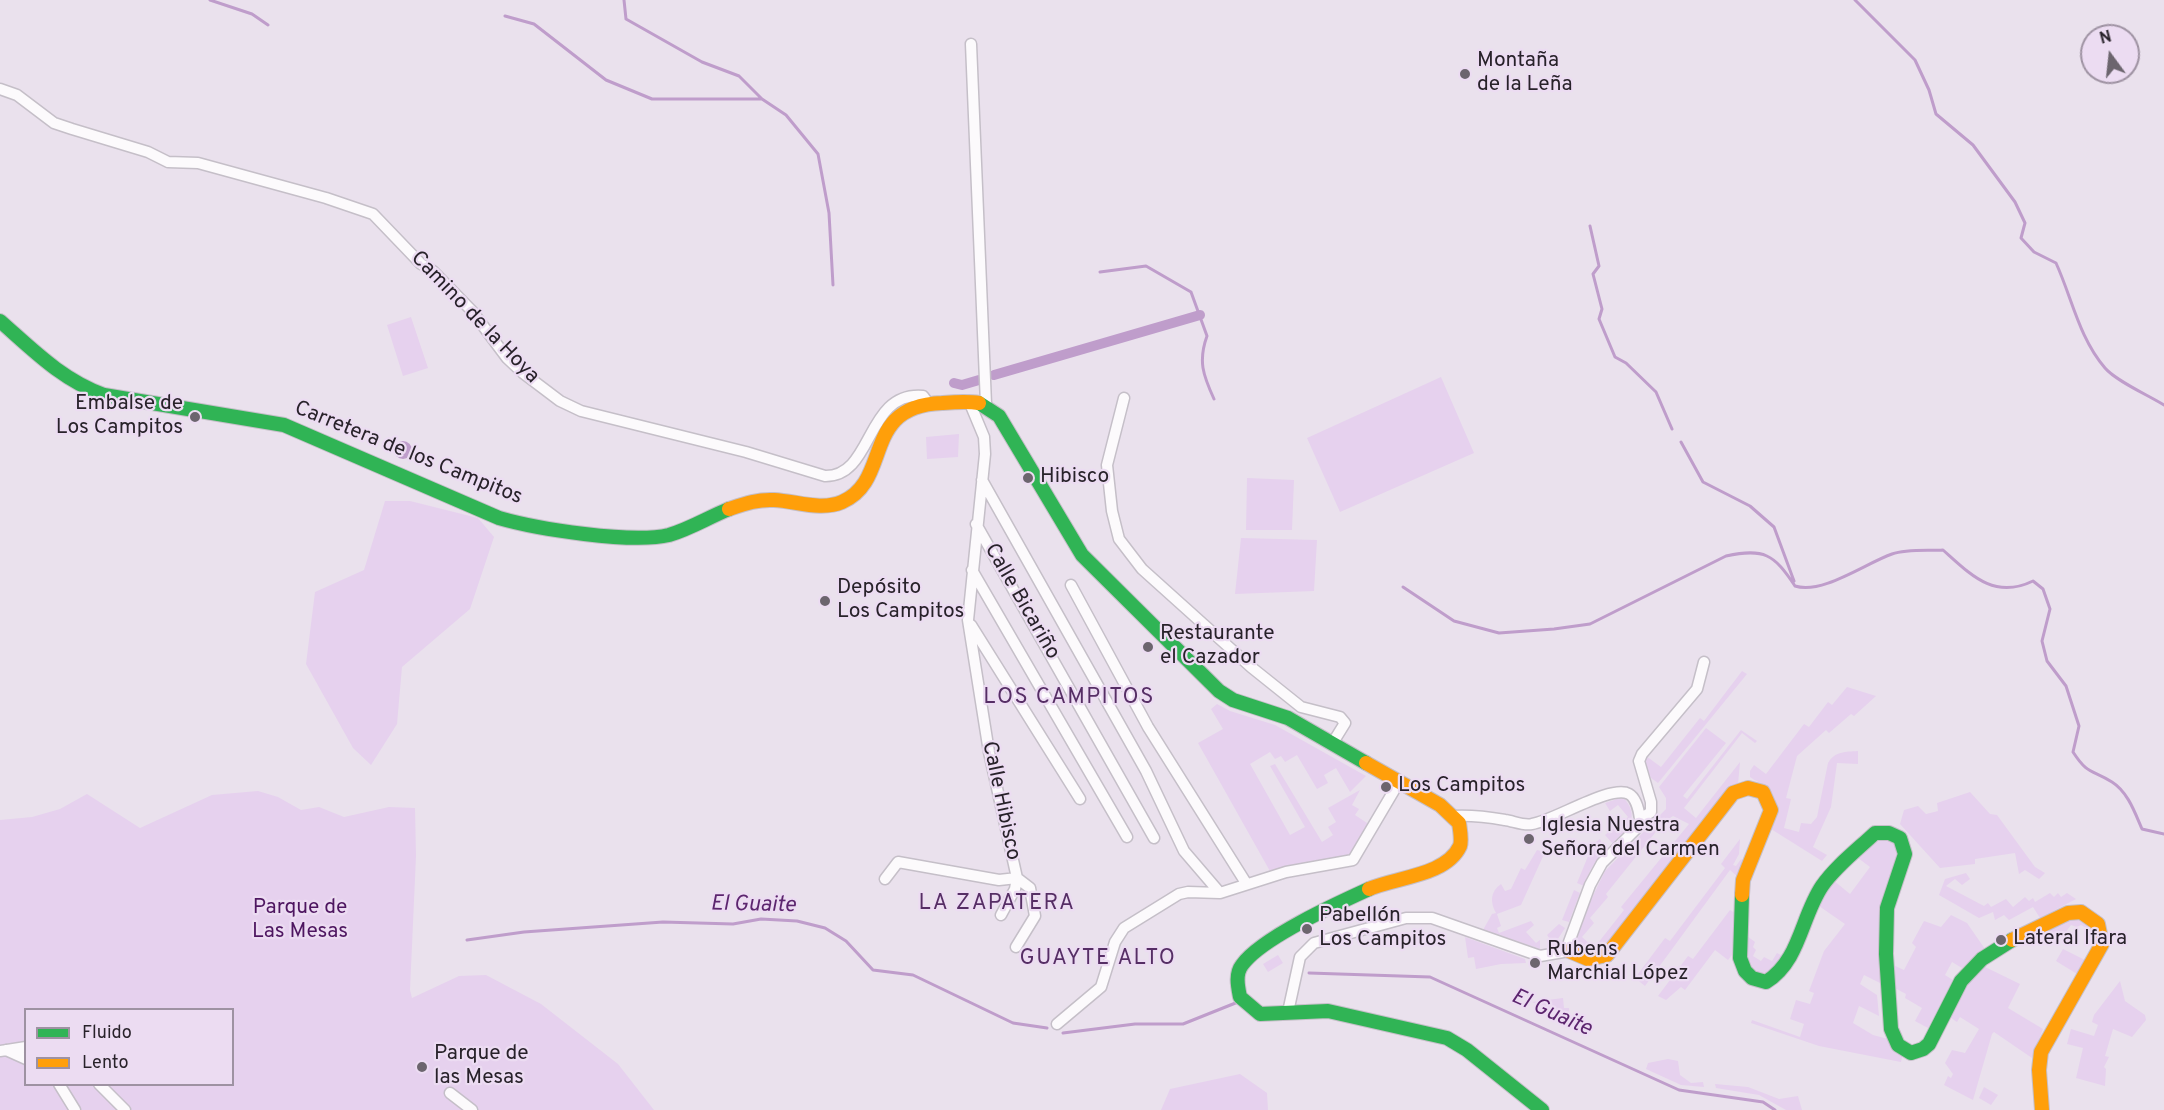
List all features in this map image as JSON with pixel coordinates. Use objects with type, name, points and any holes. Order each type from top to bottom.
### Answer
[{"type":"main road","name":"Carretera de los Campitos","points":[[0,321],[66,379],[81,388],[104,395],[284,425],[499,518],[519,524],[646,537],[667,535],[742,505],[762,500],[827,505],[843,502],[858,491],[893,423],[910,408],[969,401],[986,404]]},
{"type":"main road","points":[[986,404],[999,416],[1082,555],[1210,682],[1233,700],[1288,718],[1399,782],[1453,816],[1462,832],[1461,844],[1450,860],[1440,866],[1379,884],[1279,937],[1247,958],[1238,975],[1240,997],[1260,1014],[1328,1011],[1447,1038],[1467,1050],[1542,1110]]},
{"type":"main road","points":[[1569,951],[1589,960],[1598,960],[1607,955],[1733,793],[1745,788],[1755,788],[1762,792],[1771,810],[1743,880],[1740,958],[1743,968],[1750,976],[1758,982],[1769,982],[1779,977],[1786,964],[1820,887],[1875,834],[1893,832],[1901,838],[1905,848],[1904,861],[1887,907],[1891,1029],[1894,1042],[1903,1051],[1916,1052],[1927,1045],[1961,981],[1977,963],[1994,951],[2068,913],[2081,912],[2098,924],[2102,944],[2041,1052],[2039,1070],[2042,1110]]},
{"type":"street","points":[[971,44],[986,404]]},
{"type":"street","name":"Camino de la Hoya","points":[[0,89],[16,95],[54,123],[148,152],[168,162],[209,166],[326,198],[373,214],[421,264],[433,271],[472,311],[515,366],[560,401],[581,411],[746,452],[835,477],[851,468],[881,416],[895,402],[911,395],[923,396],[929,404]]},
{"type":"street","points":[[1124,398],[1107,465],[1112,511],[1119,539],[1142,569],[1251,667],[1301,707],[1340,717],[1345,723],[1332,744]]},
{"type":"street","name":"Calle Hibisco","points":[[969,401],[984,437],[968,620],[989,752],[1017,878],[1015,889],[1001,915]]},
{"type":"street","points":[[982,480],[1146,771],[1184,851],[1220,892]]},
{"type":"street","name":"Calle Bicariño","points":[[976,524],[1154,837]]},
{"type":"street","points":[[971,570],[1127,837]]},
{"type":"street","points":[[1071,585],[1148,727],[1246,883]]},
{"type":"street","points":[[968,620],[1080,799]]},
{"type":"street","points":[[1640,819],[1651,812],[1651,802],[1639,761],[1642,754],[1696,689],[1704,662]]},
{"type":"street","points":[[1057,1024],[1101,987],[1115,942],[1125,928],[1179,894],[1220,892],[1286,872],[1353,860],[1399,782]]},
{"type":"street","points":[[1288,1012],[1300,957],[1314,943],[1406,918],[1432,918],[1540,956],[1569,951],[1590,885],[1602,863],[1638,826],[1640,819],[1631,795],[1625,793],[1593,800],[1554,818],[1530,825],[1469,815],[1453,816]]},
{"type":"street","points":[[885,879],[898,862],[999,880],[1017,878],[1030,888],[1035,916],[1016,947]]},
{"type":"street","points":[[3,1050],[24,1047]]},
{"type":"street","points":[[3,1050],[24,1058]]},
{"type":"street","points":[[60,1086],[75,1110]]},
{"type":"street","points":[[101,1086],[125,1110]]},
{"type":"street","points":[[450,1093],[472,1110]]},
{"type":"green space","points":[[411,317],[428,368],[403,376],[387,325]]},
{"type":"green space","points":[[1441,377],[1474,453],[1340,512],[1307,438]]},
{"type":"green space","points":[[959,434],[958,457],[927,459],[926,437]]},
{"type":"green space","points":[[1247,478],[1294,480],[1292,530],[1246,530]]},
{"type":"green space","points":[[385,501],[410,501],[478,518],[494,537],[470,609],[402,667],[397,724],[371,765],[353,748],[306,664],[315,592],[364,570]]},
{"type":"green space","points":[[1241,538],[1317,540],[1314,591],[1235,594]]},
{"type":"green space","points":[[1742,671],[1747,674],[1658,783],[1651,778],[1644,762],[1646,756],[1661,767],[1700,718],[1704,721]]},
{"type":"green space","points":[[1847,687],[1876,696],[1854,716],[1851,714],[1829,733],[1826,730],[1797,756],[1786,798],[1791,799],[1784,828],[1799,832],[1801,823],[1811,824],[1817,817],[1828,763],[1834,756],[1841,753],[1858,751],[1858,764],[1837,763],[1831,807],[1813,847],[1827,855],[1822,861],[1771,829],[1775,812],[1774,796],[1767,787],[1750,777],[1750,771],[1754,765],[1766,774],[1804,724],[1809,727],[1828,702],[1832,705]]},
{"type":"green space","points":[[1217,704],[1230,711],[1275,725],[1366,776],[1350,792],[1336,768],[1324,775],[1328,783],[1317,789],[1297,755],[1285,762],[1281,756],[1275,759],[1270,752],[1250,764],[1290,835],[1305,827],[1270,766],[1275,764],[1322,842],[1333,835],[1328,827],[1336,822],[1328,808],[1360,790],[1352,805],[1359,809],[1355,815],[1370,825],[1351,857],[1271,873],[1198,743],[1223,729],[1211,709]]},
{"type":"green space","points":[[1706,728],[1726,743],[1683,796],[1687,799],[1741,730],[1757,741],[1755,743],[1742,733],[1684,808],[1696,818],[1740,762],[1738,784],[1727,792],[1603,950],[1598,954],[1579,951],[1574,944],[1576,931],[1605,871],[1666,809],[1666,798],[1659,787]],"holes":[[[1673,816],[1689,824],[1621,907],[1624,910],[1594,948],[1582,937],[1594,923],[1590,918],[1608,897],[1606,894],[1663,823]]]},
{"type":"green space","name":"Parque de Las Mesas","points":[[258,791],[278,797],[301,810],[319,807],[344,817],[389,807],[415,808],[416,856],[410,990],[412,998],[459,976],[486,975],[541,1004],[618,1064],[654,1110],[0,1110],[0,820],[32,817],[60,809],[87,794],[140,828],[212,795]]},
{"type":"green space","points":[[1970,792],[1990,814],[1997,815],[2035,867],[2045,873],[2039,879],[2025,870],[2019,874],[2015,853],[1975,859],[1975,864],[1940,868],[1900,824],[1904,810],[1918,806],[1926,814],[1938,811],[1937,803]]},
{"type":"green space","points":[[1623,797],[1632,817],[1628,828],[1613,844],[1605,835],[1628,817],[1618,805],[1610,811],[1605,803]]},
{"type":"green space","points":[[1882,837],[1894,838],[1897,852],[1879,914],[1884,985],[1864,975],[1860,984],[1877,995],[1879,1016],[1859,1006],[1853,1023],[1873,1035],[1888,1039],[1903,1053],[1901,1062],[1819,1046],[1751,1023],[1752,1020],[1800,1037],[1804,1024],[1790,1019],[1796,1000],[1810,1004],[1814,993],[1809,991],[1824,951],[1845,924],[1819,906],[1833,880],[1850,894],[1870,867],[1858,858],[1875,840]]},
{"type":"green space","points":[[1600,839],[1605,849],[1591,869],[1584,886],[1577,883],[1593,844]]},
{"type":"green space","points":[[1740,839],[1739,854],[1733,865],[1736,866],[1741,859],[1745,861],[1739,878],[1730,870],[1645,986],[1635,978],[1665,938],[1670,941],[1725,868],[1721,864]]},
{"type":"green space","points":[[1537,850],[1545,852],[1521,905],[1497,914],[1501,926],[1497,928],[1499,933],[1531,921],[1534,925],[1526,932],[1536,943],[1540,940],[1540,949],[1483,930],[1492,914],[1496,913],[1492,901],[1495,890],[1501,884],[1505,891],[1511,889],[1521,868],[1525,870]]},
{"type":"green space","points":[[1966,873],[1970,879],[1962,885],[1955,879],[1946,886],[1984,906],[1988,903],[1991,907],[2006,899],[2013,907],[2025,897],[2029,901],[2033,898],[2035,902],[2050,893],[2054,897],[2058,893],[2061,897],[2067,893],[2076,899],[2040,918],[2033,907],[2009,920],[2004,915],[1995,920],[1993,912],[1979,918],[1939,895],[1945,879]]},
{"type":"green space","points":[[1574,890],[1580,893],[1569,922],[1562,920]]},
{"type":"green space","points":[[1730,910],[1735,913],[1732,955],[1728,960],[1715,950],[1685,990],[1681,987],[1666,1000],[1658,996],[1688,956],[1693,959]]},
{"type":"green space","points":[[1951,915],[1967,923],[1985,949],[1962,968],[1952,962],[1945,975],[1953,980],[1928,1028],[1915,1021],[1922,1008],[1905,998],[1906,994],[1893,987],[1893,965],[1904,970],[1916,947],[1912,943],[1924,921],[1941,927]]},
{"type":"green space","points":[[2070,918],[2079,918],[2093,928],[2095,942],[2086,936],[2088,929],[2081,925],[2077,927],[2071,925],[2062,937],[2047,929]]},
{"type":"green space","points":[[1559,924],[1565,928],[1554,945],[1547,935]]},
{"type":"green space","points":[[1747,936],[1755,942],[1753,947],[1756,950],[1753,956],[1761,961],[1764,957],[1772,961],[1777,953],[1783,956],[1780,964],[1768,975],[1758,976],[1748,964]]},
{"type":"green space","points":[[1465,937],[1525,959],[1526,963],[1501,964],[1476,969],[1474,957],[1468,958]]},
{"type":"green space","points":[[2063,949],[2085,960],[2077,974],[2056,961]]},
{"type":"green space","points":[[1278,955],[1283,963],[1268,972],[1263,964]]},
{"type":"green space","points":[[1981,965],[2020,984],[2008,1008],[2043,1029],[2032,1058],[1994,1032],[1992,1034],[1973,1100],[1944,1085],[1948,1076],[1951,1078],[1953,1074],[1945,1063],[1952,1050],[1965,1053],[1979,1029],[1960,1017],[1957,1022],[1948,1016],[1960,991]]},
{"type":"green space","points":[[2120,981],[2125,1001],[2145,1015],[2146,1020],[2132,1037],[2113,1029],[2105,1056],[2109,1057],[2104,1067],[2106,1069],[2105,1086],[2076,1078],[2083,1048],[2067,1044],[2071,1029],[2094,1036],[2098,1025],[2092,1022],[2094,1015]]},
{"type":"green space","points":[[1563,998],[1564,1008],[1569,1008],[1570,1018],[1532,1002]]},
{"type":"green space","points":[[1668,1059],[1678,1061],[1680,1075],[1691,1083],[1703,1082],[1704,1087],[1681,1085],[1646,1069],[1648,1063]]},
{"type":"green space","points":[[1240,1074],[1267,1093],[1268,1110],[1161,1110],[1170,1089]]},
{"type":"green space","points":[[1715,1084],[1748,1087],[1779,1099],[1798,1096],[1802,1110],[1786,1110],[1759,1095],[1716,1088]]},
{"type":"green space","points":[[1984,1087],[1998,1095],[1991,1105],[1979,1098]]},
{"type":"shaded area","points":[[403,441],[409,444],[412,450],[409,456],[403,459],[397,456],[394,450],[397,444]]},
{"type":"waterway","points":[[210,0],[252,14],[268,25]]},
{"type":"waterway","points":[[624,0],[626,19],[702,62],[739,76],[762,99]]},
{"type":"waterway","points":[[1855,0],[1915,60],[1929,90],[1936,114],[1973,145],[2015,202],[2025,223],[2021,238],[2034,252],[2056,263],[2082,331],[2105,368],[2124,383],[2164,405]]},
{"type":"waterway","points":[[505,16],[534,24],[606,80],[652,99],[762,99],[786,115],[818,154],[829,213],[833,285]]},
{"type":"waterway","points":[[1590,226],[1599,266],[1593,274],[1602,309],[1599,319],[1615,357],[1626,363],[1656,392],[1672,429]]},
{"type":"waterway","points":[[1100,272],[1146,266],[1191,292],[1207,336],[1202,361],[1207,383],[1214,399]]},
{"type":"waterway","points":[[994,375],[1200,315]]},
{"type":"waterway","points":[[954,383],[962,385],[979,380]]},
{"type":"waterway","points":[[1681,442],[1703,482],[1750,506],[1774,527],[1794,581]]},
{"type":"waterway","points":[[1795,586],[1806,588],[1818,586],[1844,577],[1881,558],[1904,551],[1917,550],[1943,550],[1973,576],[1995,586],[2006,588],[2033,581],[2043,589],[2050,609],[2042,641],[2047,661],[2066,686],[2079,726],[2073,752],[2086,768],[2118,786],[2130,803],[2142,829],[2164,834]]},
{"type":"waterway","points":[[1403,587],[1454,621],[1499,633],[1590,624],[1726,556],[1750,553],[1767,556],[1781,567],[1795,586]]},
{"type":"waterway","name":"El Guaite","points":[[467,940],[524,932],[663,922],[733,924],[761,919],[797,921],[825,928],[846,941],[873,970],[913,975],[1013,1023],[1047,1028]]},
{"type":"waterway","name":"El Guaite","points":[[1309,973],[1430,977],[1679,1090],[1763,1102],[1775,1110]]},
{"type":"waterway","name":"El Guaite","points":[[1063,1033],[1135,1024],[1183,1024],[1238,1002]]},
{"type":"traffic: fast","points":[[0,321],[61,373],[104,395],[284,425],[499,518],[536,527],[632,538],[669,535],[729,509]]},
{"type":"traffic: fast","points":[[979,403],[999,416],[1082,555],[1219,691],[1233,700],[1288,718],[1366,763]]},
{"type":"traffic: fast","points":[[1742,895],[1740,958],[1745,971],[1752,978],[1766,982],[1786,962],[1822,886],[1847,858],[1875,833],[1889,833],[1900,838],[1905,854],[1887,908],[1886,954],[1891,1029],[1898,1045],[1911,1053],[1929,1044],[1961,981],[1982,959],[2012,940]]},
{"type":"traffic: fast","points":[[1369,889],[1301,922],[1252,955],[1238,972],[1240,997],[1260,1014],[1328,1011],[1447,1038],[1467,1050],[1542,1110]]},
{"type":"traffic: slow","points":[[729,509],[751,502],[768,500],[817,506],[842,502],[858,492],[868,478],[880,445],[888,430],[899,417],[916,407],[952,402],[979,403]]},
{"type":"traffic: slow","points":[[1366,763],[1440,805],[1459,823],[1461,838],[1460,846],[1444,864],[1432,870],[1369,889]]},
{"type":"traffic: slow","points":[[1569,951],[1588,959],[1607,955],[1733,793],[1748,788],[1763,792],[1771,810],[1743,880],[1742,895]]},
{"type":"traffic: slow","points":[[2012,940],[2068,913],[2081,912],[2098,924],[2102,944],[2041,1052],[2039,1070],[2042,1110]]},
{"type":"place","name":"Montaña de la Leña","points":[[1465,74]]},
{"type":"place","name":"Embalse de Los Campitos","points":[[195,417]]},
{"type":"place","name":"Hibisco","points":[[1028,478]]},
{"type":"place","name":"Depósito Los Campitos","points":[[825,601]]},
{"type":"place","name":"Restaurante el Cazador","points":[[1148,647]]},
{"type":"place","name":"Los Campitos","points":[[1386,787]]},
{"type":"place","name":"Iglesia Nuestra Señora del Carmen","points":[[1529,839]]},
{"type":"place","name":"Pabellón Los Campitos","points":[[1307,929]]},
{"type":"place","name":"Lateral Ifara","points":[[2001,940]]},
{"type":"place","name":"Rubens Marchial López","points":[[1535,963]]},
{"type":"place","name":"Parque de las Mesas","points":[[422,1067]]},
{"type":"district","name":"LOS CAMPITOS","points":[[1069,699]]},
{"type":"district","name":"LA ZAPATERA","points":[[997,905]]},
{"type":"district","name":"GUAYTE ALTO","points":[[1098,960]]}]
